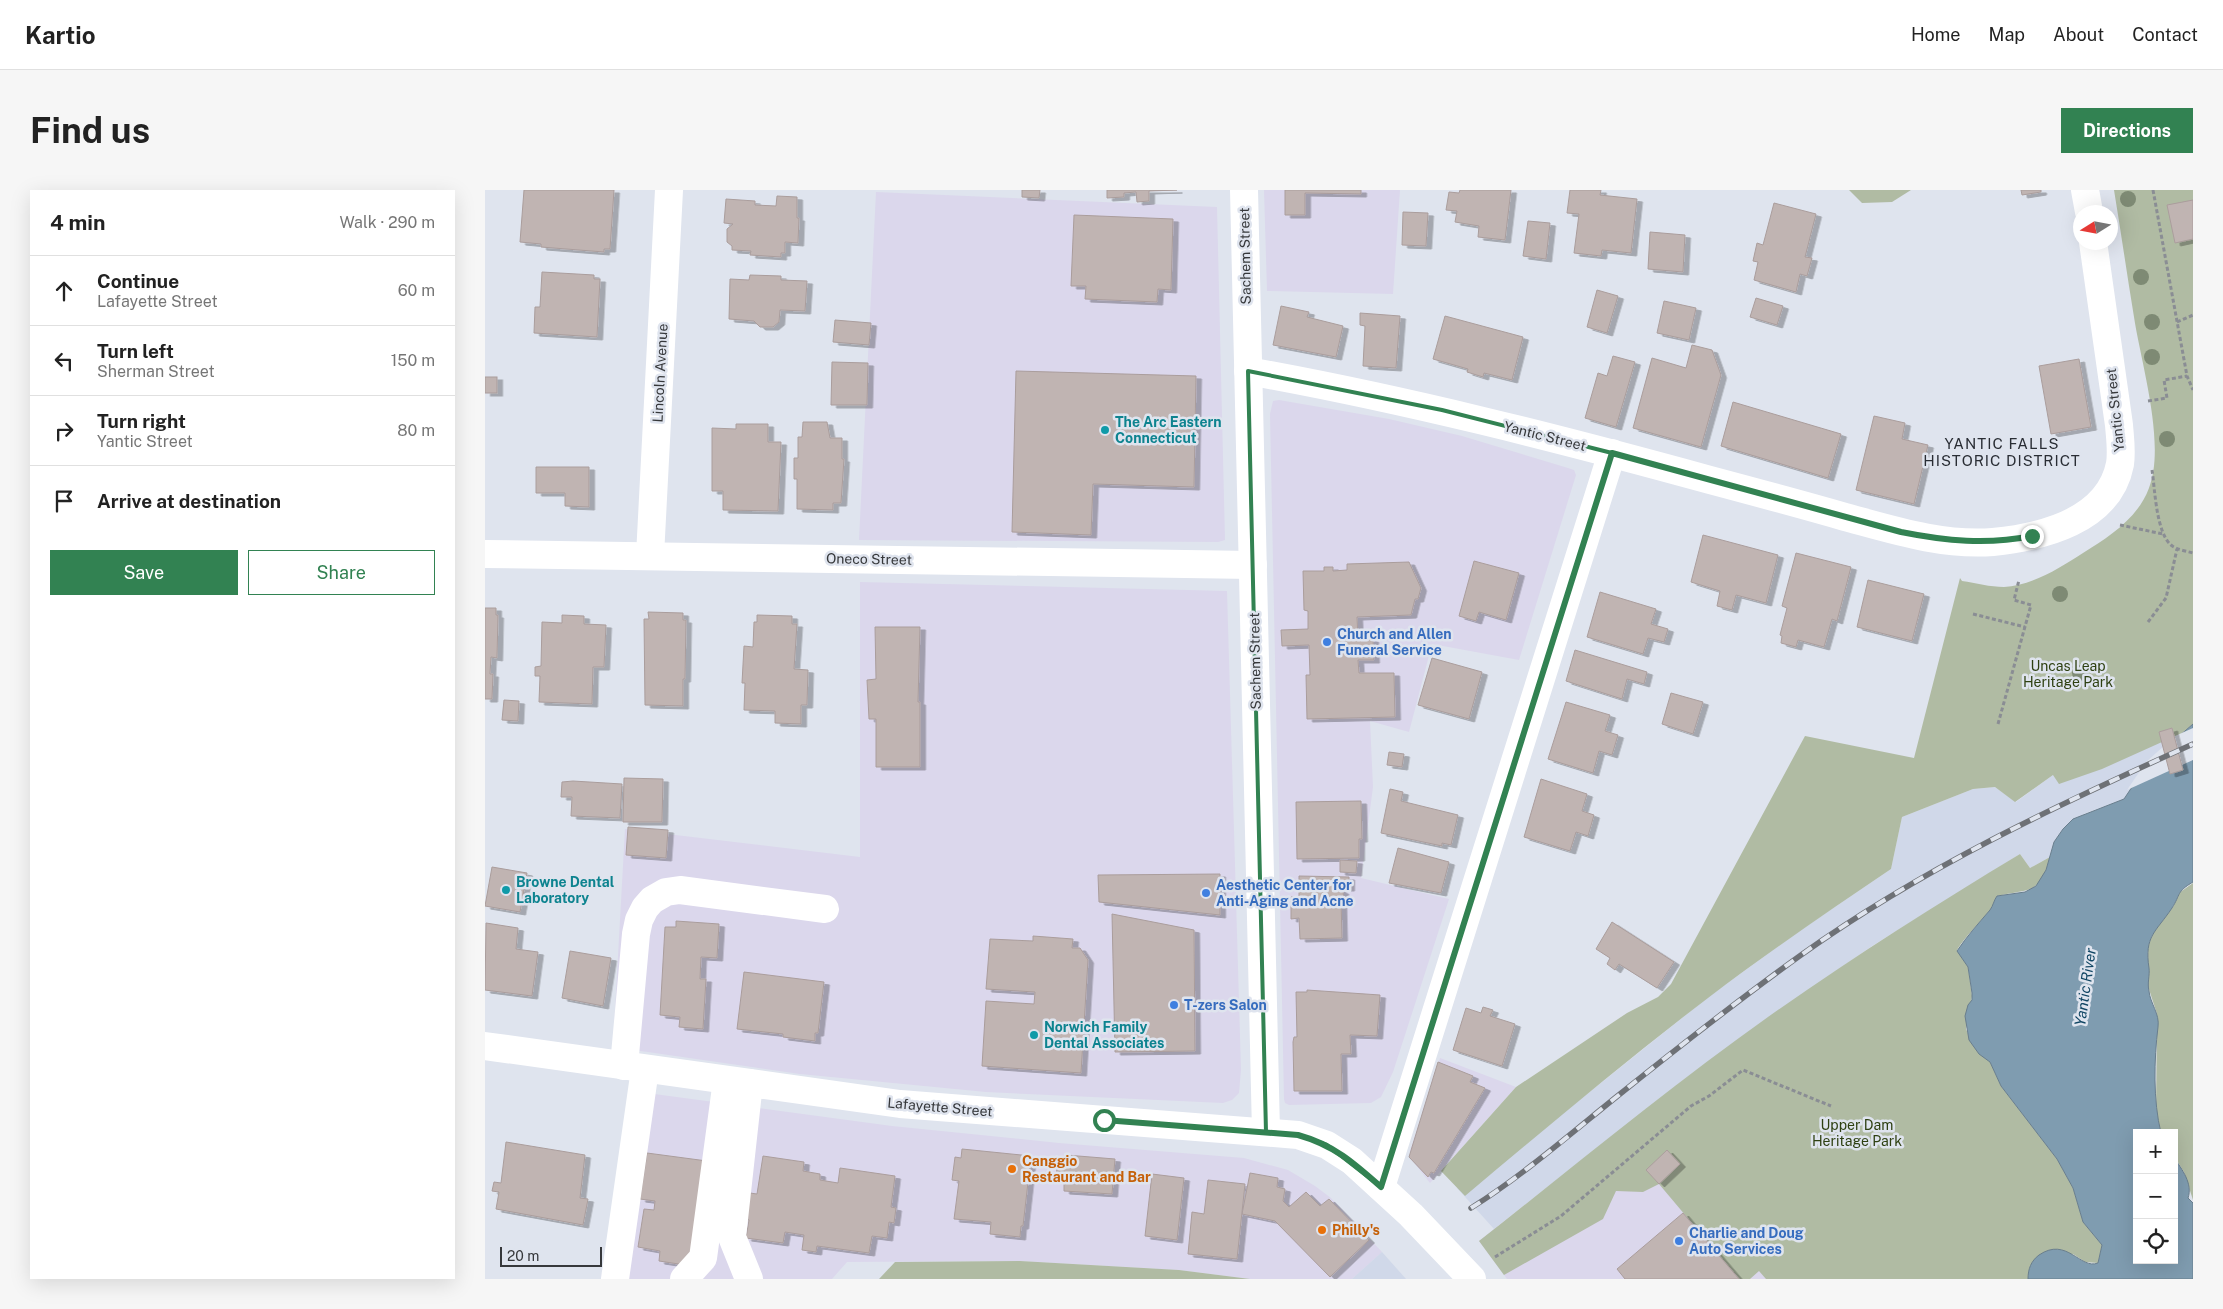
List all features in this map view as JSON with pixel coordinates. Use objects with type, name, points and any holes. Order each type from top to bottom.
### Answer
[{"type":"street","name":"Lincoln Avenue","points":[[650,556],[669,190]]},
{"type":"street","name":"Sachem Street","points":[[1243,190],[1266,1132]]},
{"type":"street","points":[[2085,190],[2088,205]]},
{"type":"street","name":"Yantic Street","points":[[1248,371],[1442,410],[1612,453],[1901,532],[1937,539],[1991,542],[2032,536],[2057,529],[2085,514],[2101,500],[2117,474],[2121,456],[2119,425],[2094,250]]},
{"type":"street","points":[[1381,1187],[1612,453]]},
{"type":"street","name":"Oneco Street","points":[[485,554],[1253,565]]},
{"type":"street","points":[[615,1279],[635,1067],[636,934],[645,908],[652,900],[666,892],[680,890],[825,909]]},
{"type":"street","name":"Lafayette Street","points":[[485,1046],[900,1104],[1298,1135],[1327,1145],[1352,1161],[1401,1206],[1464,1270]]},
{"type":"street","points":[[684,1279],[703,1258],[738,1081]]},
{"type":"street","points":[[738,1081],[732,1237],[749,1279]]},
{"type":"path","points":[[2153,190],[2187,376],[2193,390]]},
{"type":"path","points":[[2177,322],[2193,315]]},
{"type":"path","points":[[2142,402],[2167,398],[2164,380],[2187,376]]},
{"type":"path","points":[[2151,465],[2163,534],[2171,544],[2193,553]]},
{"type":"path","points":[[2114,524],[2163,534]]},
{"type":"path","points":[[2148,622],[2166,598],[2180,549]]},
{"type":"path","points":[[1998,724],[2031,605],[2014,600],[2019,580]]},
{"type":"path","points":[[1973,614],[2025,627]]},
{"type":"path","points":[[1464,1270],[1513,1247],[1561,1216],[1691,1106],[1709,1096],[1743,1070],[1831,1106]]},
{"type":"highlighted area","points":[[1248,371],[1442,410],[1612,453],[1381,1187],[1327,1145],[1298,1135],[1266,1132]]},
{"type":"shaded area","points":[[1264,190],[1400,190],[1393,294],[1267,291]]},
{"type":"shaded area","points":[[876,192],[1217,207],[1225,540],[1218,542],[859,540]]},
{"type":"shaded area","points":[[1279,400],[1389,419],[1462,436],[1574,470],[1576,475],[1519,660],[1432,644],[1409,732],[1370,721],[1373,787],[1361,878],[1449,899],[1393,1072],[1381,1097],[1371,1103],[1289,1105],[1285,1103],[1284,1099],[1270,414],[1273,401]]},
{"type":"shaded area","points":[[860,582],[1227,591],[1241,1070],[1239,1093],[1232,1100],[1223,1103],[986,1092],[800,1074],[613,1047],[625,829],[860,857]]},
{"type":"shaded area","points":[[2172,728],[2175,739],[2148,763],[2124,799],[2086,813],[2063,829],[2054,842],[2050,857],[2030,868],[2020,854],[1872,946],[1776,1012],[1682,1081],[1494,1229],[1457,1188],[1568,1094],[1576,1103],[1707,998],[1798,932],[1891,869],[1902,817],[1973,789],[1995,787],[2016,802],[2053,775]]},
{"type":"shaded area","points":[[1440,1058],[1516,1087],[1430,1183],[1412,1160],[1410,1151]]},
{"type":"shaded area","points":[[632,1091],[892,1126],[1059,1143],[1244,1158],[1288,1170],[1315,1186],[1331,1198],[1382,1252],[1352,1279],[1250,1279],[1179,1270],[1020,1261],[847,1262],[832,1279],[601,1279]]},
{"type":"shaded area","points":[[1658,1100],[1814,1279],[1507,1279],[1479,1241]]},
{"type":"shaded area","points":[[1382,1252],[1406,1279],[1352,1279]]},
{"type":"green space","points":[[1849,190],[1911,190],[1892,202],[1862,203]]},
{"type":"green space","name":"Uncas Leap Heritage Park","points":[[2114,190],[2193,190],[2193,724],[2175,739],[2172,728],[2160,732],[2162,742],[2102,769],[2059,784],[2053,775],[2015,802],[1995,787],[1973,789],[1902,817],[1891,869],[1775,948],[1708,998],[1616,1071],[1465,1196],[1441,1171],[1516,1087],[1627,1013],[1658,997],[1671,984],[1805,736],[1914,758],[1960,578],[1962,581],[2004,587],[2035,580],[2093,547],[2122,526],[2138,509],[2149,488],[2154,470],[2154,427],[2134,317],[2118,205],[2116,205]]},
{"type":"green space","name":"Upper Dam Heritage Park","points":[[2020,854],[2030,868],[2050,857],[2042,878],[2032,888],[1997,896],[1990,910],[1964,939],[1957,950],[1968,967],[1972,996],[1966,1029],[1974,1047],[1990,1062],[2001,1086],[2057,1159],[2073,1188],[2083,1222],[2102,1245],[2098,1263],[2085,1262],[2073,1254],[2032,1279],[1766,1279],[1759,1271],[1750,1279],[1739,1279],[1659,1184],[1643,1192],[1616,1191],[1603,1219],[1504,1275],[1479,1241],[1737,1039],[1896,931]]},
{"type":"green space","points":[[2193,883],[2193,1200],[2184,1172],[2178,1162],[2178,1129],[2160,1129],[2156,1114],[2157,1014],[2148,986],[2148,945],[2155,930],[2173,907],[2179,893]]},
{"type":"green space","points":[[1020,1261],[1179,1270],[1250,1279],[879,1279],[895,1262]]},
{"type":"water","name":"Yantic River","points":[[2193,724],[2193,882],[2179,894],[2172,908],[2156,929],[2148,948],[2148,988],[2158,1022],[2155,1080],[2160,1129],[2133,1129],[2133,1264],[2178,1264],[2178,1164],[2188,1182],[2188,1198],[2193,1203],[2193,1279],[2028,1279],[2029,1269],[2034,1260],[2049,1250],[2065,1251],[2091,1264],[2098,1263],[2102,1245],[2083,1222],[2073,1188],[2057,1159],[2001,1086],[1990,1062],[1979,1054],[1969,1040],[1965,1016],[1968,1005],[1972,1000],[1972,993],[1968,967],[1957,951],[1990,910],[1997,896],[2025,892],[2036,886],[2046,870],[2054,842],[2073,819],[2124,799],[2148,763]]},
{"type":"pier","points":[[2193,728],[2193,760],[2127,790],[2146,762],[2175,736]]},
{"type":"building","points":[[524,190],[614,190],[610,249],[604,249],[604,252],[541,247],[541,244],[520,242]]},
{"type":"building","points":[[1022,190],[1040,190],[1039,198],[1022,197]]},
{"type":"building","points":[[1107,190],[1177,190],[1149,191],[1149,201],[1137,202],[1136,192],[1124,193],[1124,197],[1107,198]]},
{"type":"building","points":[[1285,190],[1361,190],[1361,194],[1305,193],[1305,215],[1285,215]]},
{"type":"building","points":[[1460,190],[1511,190],[1505,240],[1478,237],[1479,226],[1455,222],[1457,211],[1446,210],[1449,192],[1459,193]]},
{"type":"building","points":[[1570,190],[1601,190],[1600,195],[1637,199],[1631,253],[1602,250],[1601,256],[1574,253],[1579,214],[1567,213]]},
{"type":"building","points":[[2021,190],[2041,190],[2041,192],[2022,195]]},
{"type":"building","points":[[777,196],[797,197],[797,218],[799,218],[798,243],[785,242],[785,253],[781,253],[781,257],[750,255],[751,251],[732,250],[732,246],[727,242],[727,229],[733,224],[724,223],[726,199],[755,201],[755,205],[776,206]]},
{"type":"building","points":[[2193,200],[2193,239],[2175,243],[2167,205]]},
{"type":"building","points":[[1774,203],[1816,214],[1805,257],[1812,258],[1807,276],[1800,274],[1796,292],[1754,280],[1758,262],[1753,261],[1757,243],[1763,245]]},
{"type":"building","points":[[1403,212],[1428,213],[1426,246],[1402,245]]},
{"type":"building","points":[[1074,215],[1173,219],[1171,290],[1158,289],[1157,302],[1085,299],[1086,286],[1071,286]]},
{"type":"building","points":[[1528,221],[1550,223],[1546,259],[1523,256]]},
{"type":"building","points":[[1650,232],[1685,235],[1683,272],[1648,269]]},
{"type":"building","points":[[542,272],[594,275],[594,279],[600,279],[597,337],[534,333],[535,307],[540,307]]},
{"type":"building","points":[[750,275],[781,276],[781,280],[807,281],[805,311],[780,310],[779,322],[773,327],[760,327],[754,321],[729,319],[730,279],[749,280]]},
{"type":"building","points":[[1597,290],[1618,296],[1607,333],[1587,327]]},
{"type":"building","points":[[1756,298],[1783,306],[1777,325],[1750,317]]},
{"type":"building","points":[[1664,301],[1696,308],[1689,340],[1657,333]]},
{"type":"building","points":[[1281,306],[1309,312],[1307,317],[1343,326],[1336,357],[1273,345]]},
{"type":"building","points":[[1360,313],[1400,316],[1396,368],[1363,366],[1365,326],[1360,325]]},
{"type":"building","points":[[1445,316],[1523,337],[1512,380],[1484,373],[1483,377],[1467,372],[1468,369],[1433,359]]},
{"type":"building","points":[[835,320],[871,323],[869,345],[833,342]]},
{"type":"building","points":[[1692,345],[1712,350],[1721,375],[1701,447],[1633,428],[1652,358],[1686,368]]},
{"type":"building","points":[[1613,356],[1635,362],[1616,427],[1585,418],[1598,373],[1607,376]]},
{"type":"building","points":[[2079,359],[2091,427],[2051,434],[2039,366]]},
{"type":"building","points":[[832,362],[868,363],[867,405],[831,405]]},
{"type":"building","name":"The Arc Eastern Connecticut","points":[[1016,371],[1196,376],[1194,487],[1093,484],[1091,535],[1012,532]]},
{"type":"building","points":[[485,377],[497,377],[497,393],[485,393]]},
{"type":"building","points":[[1733,402],[1841,434],[1828,478],[1721,446]]},
{"type":"building","points":[[1874,416],[1905,423],[1902,439],[1928,445],[1914,504],[1856,490]]},
{"type":"building","points":[[803,422],[827,422],[830,438],[842,438],[842,459],[844,459],[841,503],[833,503],[833,510],[797,509],[797,479],[794,479],[794,458],[798,458],[798,437],[802,437]]},
{"type":"building","points":[[736,424],[768,424],[768,442],[781,442],[778,511],[723,510],[723,491],[712,491],[712,428],[736,429]]},
{"type":"building","points":[[536,467],[589,467],[589,507],[565,506],[565,493],[536,493]]},
{"type":"building","points":[[1703,535],[1778,555],[1766,603],[1736,595],[1732,610],[1717,606],[1720,591],[1691,582]]},
{"type":"building","points":[[1796,553],[1851,567],[1837,621],[1832,619],[1824,647],[1798,640],[1796,647],[1781,643],[1782,636],[1780,635],[1787,608],[1782,606]]},
{"type":"building","points":[[1474,561],[1519,573],[1506,620],[1479,612],[1476,621],[1459,616]]},
{"type":"building","name":"Church and Allen Funeral Service","points":[[1409,562],[1421,588],[1418,599],[1415,599],[1411,615],[1357,617],[1358,639],[1373,639],[1374,660],[1358,660],[1359,673],[1394,673],[1395,717],[1307,719],[1306,675],[1310,675],[1309,645],[1282,646],[1281,630],[1308,629],[1308,611],[1304,610],[1303,571],[1324,571],[1324,567],[1333,567],[1333,571],[1347,570],[1347,564]]},
{"type":"building","points":[[1868,580],[1924,594],[1912,641],[1857,627]]},
{"type":"building","points":[[1600,592],[1656,609],[1651,624],[1668,629],[1664,642],[1648,638],[1643,654],[1587,637]]},
{"type":"building","points":[[485,608],[496,608],[496,615],[498,615],[497,658],[491,657],[490,674],[493,674],[492,699],[485,699]]},
{"type":"building","points":[[648,612],[683,613],[683,620],[686,620],[683,706],[645,705],[644,619],[649,619]]},
{"type":"building","points":[[562,615],[584,616],[584,624],[606,625],[604,667],[593,667],[592,704],[539,702],[540,676],[535,676],[535,667],[541,666],[542,622],[562,623]]},
{"type":"building","points":[[757,615],[792,616],[792,624],[797,624],[794,669],[808,670],[807,705],[801,705],[801,724],[775,723],[775,711],[744,710],[745,683],[742,683],[744,646],[753,647],[754,622],[757,622]]},
{"type":"building","points":[[875,627],[920,627],[918,702],[920,702],[920,767],[876,767],[876,719],[869,719],[867,680],[876,679]]},
{"type":"building","points":[[1575,650],[1647,672],[1644,684],[1627,679],[1622,699],[1566,681]]},
{"type":"building","points":[[1432,658],[1482,672],[1469,719],[1418,705]]},
{"type":"building","points":[[1671,693],[1703,702],[1693,734],[1662,724]]},
{"type":"building","points":[[504,700],[519,701],[518,721],[502,720]]},
{"type":"building","points":[[1566,702],[1610,715],[1605,731],[1618,735],[1612,755],[1599,751],[1593,773],[1548,759]]},
{"type":"building","points":[[2172,728],[2183,770],[2170,774],[2159,732]]},
{"type":"building","points":[[1389,752],[1404,754],[1402,767],[1387,765]]},
{"type":"building","points":[[624,778],[663,779],[662,822],[623,822]]},
{"type":"building","points":[[1541,779],[1587,794],[1582,811],[1594,815],[1588,836],[1576,832],[1570,851],[1524,837]]},
{"type":"building","points":[[562,782],[622,784],[620,818],[571,816],[572,797],[561,797]]},
{"type":"building","points":[[1390,789],[1403,792],[1401,801],[1458,815],[1451,845],[1442,843],[1442,846],[1381,833]]},
{"type":"building","points":[[1361,801],[1362,839],[1359,839],[1359,858],[1297,859],[1296,802]]},
{"type":"building","points":[[628,827],[668,830],[666,858],[626,855]]},
{"type":"building","points":[[1398,848],[1449,862],[1441,893],[1389,883]]},
{"type":"building","points":[[1340,860],[1357,861],[1356,873],[1340,872]]},
{"type":"building","name":"Browne Dental Laboratory","points":[[492,867],[527,873],[520,912],[485,906]]},
{"type":"building","points":[[1220,874],[1220,915],[1099,902],[1098,875]]},
{"type":"building","points":[[1299,876],[1349,877],[1349,888],[1341,888],[1344,900],[1341,900],[1342,938],[1300,939],[1299,918],[1291,919],[1291,897],[1299,897]]},
{"type":"building","points":[[1112,914],[1194,930],[1195,1051],[1115,1052]]},
{"type":"building","points":[[676,921],[719,924],[717,958],[701,957],[700,979],[706,979],[703,1029],[679,1027],[680,1017],[660,1015],[665,927],[676,927]]},
{"type":"building","points":[[1612,922],[1674,962],[1657,988],[1619,964],[1615,970],[1607,964],[1610,958],[1596,949]]},
{"type":"building","points":[[486,923],[518,928],[516,949],[538,952],[532,996],[485,990]]},
{"type":"building","name":"Norwich Family Dental Associates","points":[[1033,936],[1073,939],[1072,948],[1080,948],[1088,960],[1081,1073],[982,1066],[986,1001],[1034,1004],[1035,992],[986,989],[990,939],[1033,941]]},
{"type":"building","points":[[570,951],[611,958],[603,1006],[562,998]]},
{"type":"building","points":[[744,972],[824,982],[818,1033],[815,1033],[815,1041],[783,1037],[783,1034],[737,1029]]},
{"type":"building","points":[[1307,990],[1380,995],[1377,1036],[1350,1035],[1351,1054],[1341,1054],[1342,1091],[1294,1091],[1293,1042],[1294,1037],[1297,1037],[1296,992],[1307,992]]},
{"type":"building","points":[[1483,1007],[1493,1010],[1490,1016],[1515,1024],[1502,1066],[1453,1050],[1466,1008],[1481,1013]]},
{"type":"building","points":[[1438,1062],[1473,1076],[1470,1082],[1485,1088],[1434,1173],[1431,1172],[1428,1177],[1409,1157]]},
{"type":"building","points":[[506,1142],[585,1155],[580,1198],[588,1199],[583,1225],[496,1209],[499,1192],[492,1191],[494,1182],[501,1183]]},
{"type":"building","points":[[962,1149],[1031,1156],[1020,1237],[990,1234],[991,1222],[954,1219],[959,1181],[952,1180],[955,1157],[961,1158]]},
{"type":"building","points":[[1667,1150],[1680,1164],[1659,1184],[1646,1170]]},
{"type":"building","points":[[647,1153],[707,1161],[693,1256],[685,1265],[659,1261],[660,1251],[638,1247],[644,1209],[654,1210],[655,1201],[640,1199]]},
{"type":"building","points":[[1066,1155],[1115,1159],[1112,1194],[1064,1191],[1064,1179],[1056,1178],[1057,1168],[1065,1168]]},
{"type":"building","points":[[763,1156],[804,1162],[803,1171],[820,1174],[820,1180],[838,1183],[840,1168],[895,1176],[891,1207],[896,1208],[894,1223],[889,1222],[887,1238],[872,1236],[869,1253],[817,1246],[816,1252],[802,1250],[804,1235],[785,1232],[783,1243],[746,1238],[749,1220],[746,1219],[750,1193],[757,1194]]},
{"type":"building","name":"Philly's","points":[[1250,1173],[1278,1178],[1277,1187],[1285,1189],[1283,1201],[1289,1207],[1306,1192],[1320,1206],[1329,1199],[1369,1240],[1330,1277],[1275,1221],[1242,1214]]},
{"type":"building","points":[[1152,1174],[1184,1178],[1177,1240],[1145,1236]]},
{"type":"building","points":[[1208,1180],[1245,1184],[1237,1259],[1188,1254],[1192,1212],[1204,1214]]},
{"type":"building","name":"Charlie and Doug Auto Services","points":[[1683,1213],[1739,1279],[1625,1279],[1617,1269]]},
{"type":"railway","points":[[1471,1208],[1527,1169],[1730,1008],[1847,923],[1943,866],[1992,840],[2092,790],[2193,744]]},
{"type":"place","name":"The Arc Eastern Connecticut","points":[[1105,430]]},
{"type":"place","name":"Church and Allen Funeral Service","points":[[1327,642]]},
{"type":"place","name":"Browne Dental Laboratory","points":[[506,890]]},
{"type":"place","name":"Aesthetic Center for Anti-Aging and Acne","points":[[1206,893]]},
{"type":"place","name":"T-zers Salon","points":[[1174,1005]]},
{"type":"place","name":"Norwich Family Dental Associates","points":[[1034,1035]]},
{"type":"place","name":"Canggio Restaurant and Bar","points":[[1012,1169]]},
{"type":"place","name":"Philly's","points":[[1322,1230]]},
{"type":"place","name":"Charlie and Doug Auto Services","points":[[1679,1241]]},
{"type":"district","name":"YANTIC FALLS HISTORIC DISTRICT","points":[[2002,452]]},
{"type":"route","points":[[1104,1120],[1298,1135],[1313,1139],[1339,1152],[1381,1187],[1612,453],[1901,532],[1951,541],[1978,542],[2032,536]]}]
